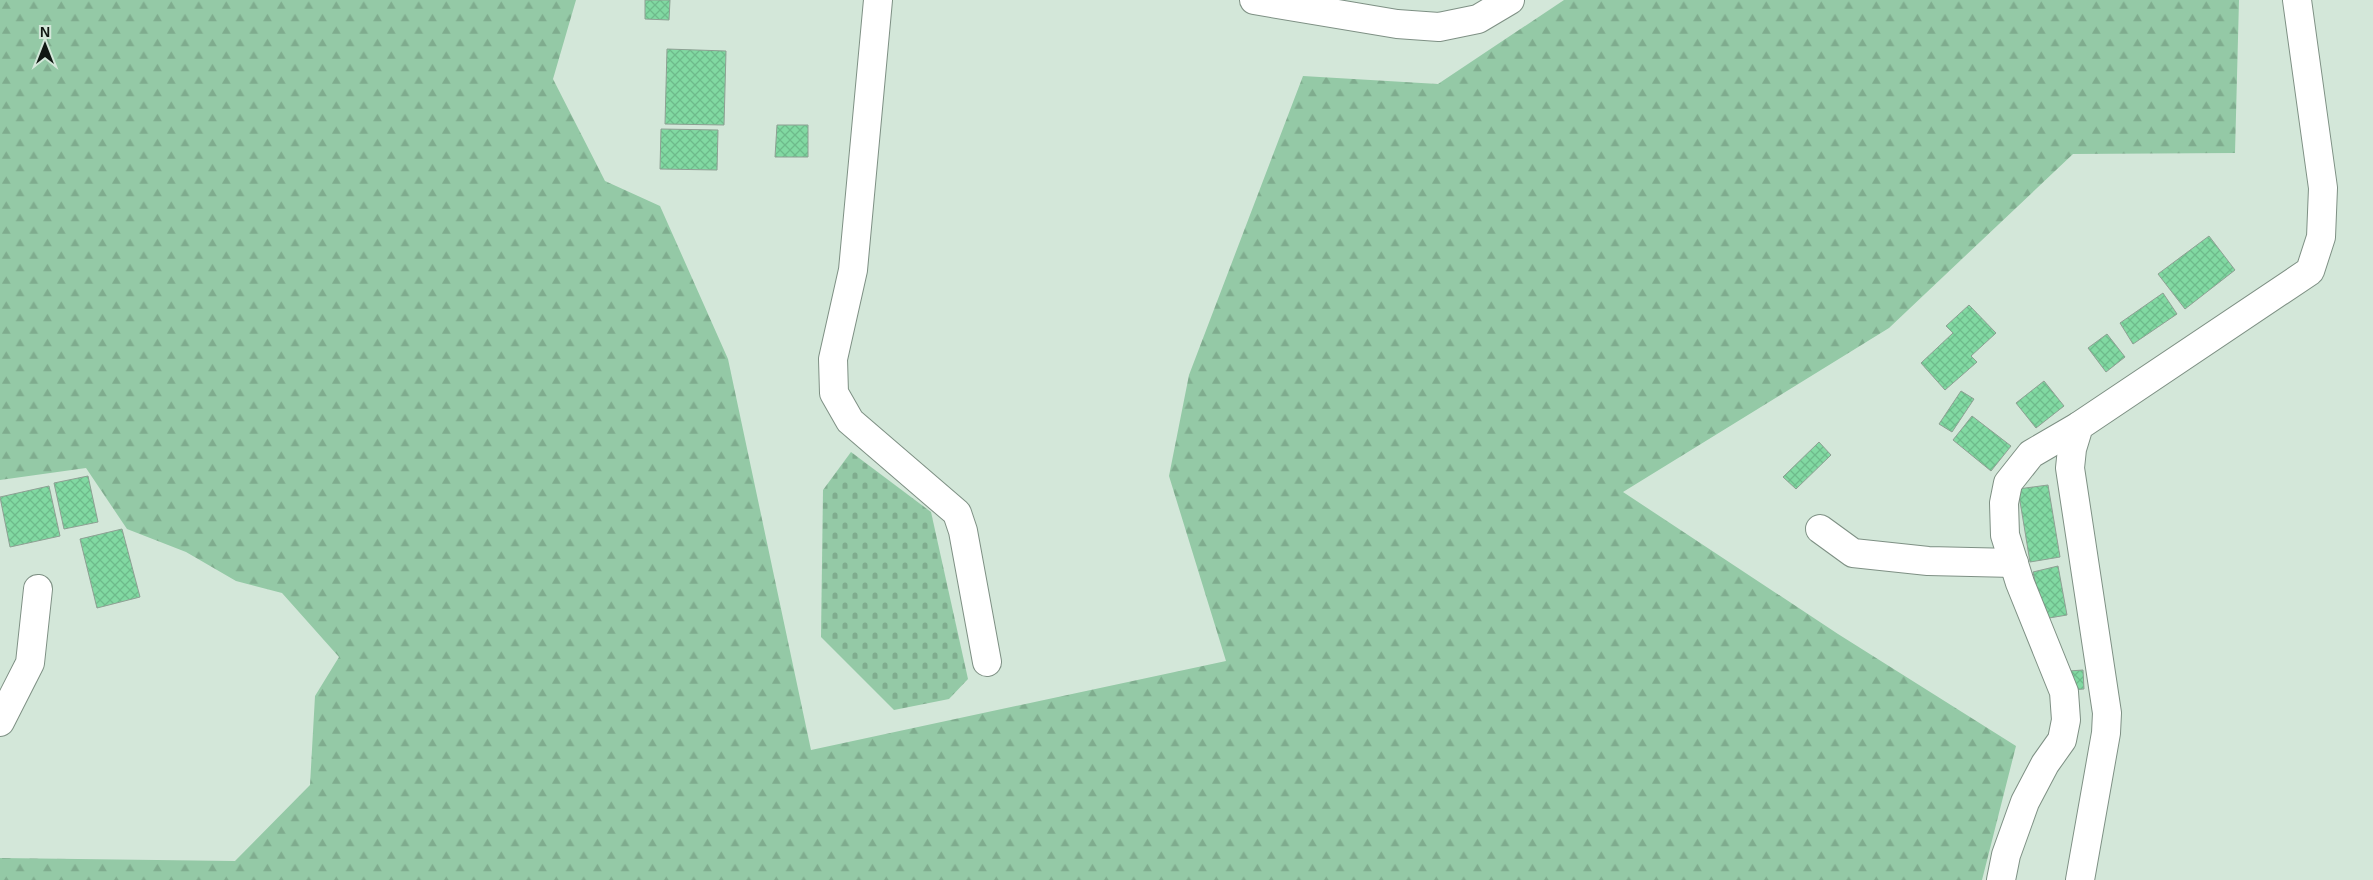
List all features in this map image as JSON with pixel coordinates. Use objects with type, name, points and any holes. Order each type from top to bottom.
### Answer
[{"type":"street","points":[[878,0],[852,270],[833,359],[834,393],[850,421],[957,513],[963,531],[987,662]]},
{"type":"street","points":[[1254,0],[1397,24],[1439,27],[1478,19],[1510,0]]},
{"type":"street","points":[[2000,880],[2006,855],[2025,802],[2045,764],[2062,740],[2066,720],[2064,692],[2005,535],[2004,503],[2008,483],[2031,454],[2079,426],[2310,271],[2321,237],[2323,188],[2297,0]]},
{"type":"street","points":[[2079,426],[2072,449],[2070,468],[2106,713],[2106,733],[2080,880]]},
{"type":"street","points":[[1820,529],[1853,553],[1928,561],[2014,563]]},
{"type":"street","points":[[0,722],[30,663],[38,589]]},
{"type":"green space","points":[[0,0],[576,0],[553,79],[605,181],[660,206],[728,359],[811,750],[1226,661],[1169,476],[1189,375],[1303,76],[1438,84],[1564,0],[2239,0],[2235,153],[2073,154],[1889,328],[1623,492],[1838,634],[2016,746],[1982,880],[0,880],[0,858],[235,861],[310,785],[315,696],[339,657],[282,593],[236,581],[186,552],[127,529],[86,468],[0,480]]},
{"type":"green space","points":[[851,452],[931,512],[968,679],[949,699],[894,710],[821,637],[823,490]]},
{"type":"building","points":[[645,0],[670,0],[669,20],[645,19]]},
{"type":"building","points":[[667,49],[726,51],[724,125],[665,124]]},
{"type":"building","points":[[777,125],[808,125],[808,157],[775,157]]},
{"type":"building","points":[[661,129],[718,130],[717,170],[660,169]]},
{"type":"building","points":[[2209,236],[2235,270],[2185,309],[2158,274]]},
{"type":"building","points":[[2163,293],[2177,314],[2133,344],[2120,323]]},
{"type":"building","points":[[1969,305],[1996,333],[1971,356],[1977,362],[1945,390],[1921,363],[1953,333],[1946,326]]},
{"type":"building","points":[[2107,334],[2125,357],[2106,372],[2088,348]]},
{"type":"building","points":[[2044,381],[2064,406],[2036,428],[2016,403]]},
{"type":"building","points":[[1961,391],[1974,399],[1952,432],[1939,424]]},
{"type":"building","points":[[1972,416],[2011,446],[1991,471],[1953,440]]},
{"type":"building","points":[[1819,442],[1831,455],[1796,489],[1783,477]]},
{"type":"building","points":[[88,476],[98,522],[64,529],[54,483]]},
{"type":"building","points":[[2048,485],[2060,557],[2030,562],[2018,489]]},
{"type":"building","points":[[49,486],[60,536],[10,547],[0,497]]},
{"type":"building","points":[[122,529],[140,597],[97,608],[80,539]]},
{"type":"building","points":[[2058,566],[2067,615],[2043,619],[2033,572]]},
{"type":"building","points":[[2083,670],[2084,689],[2070,690],[2069,671]]}]
